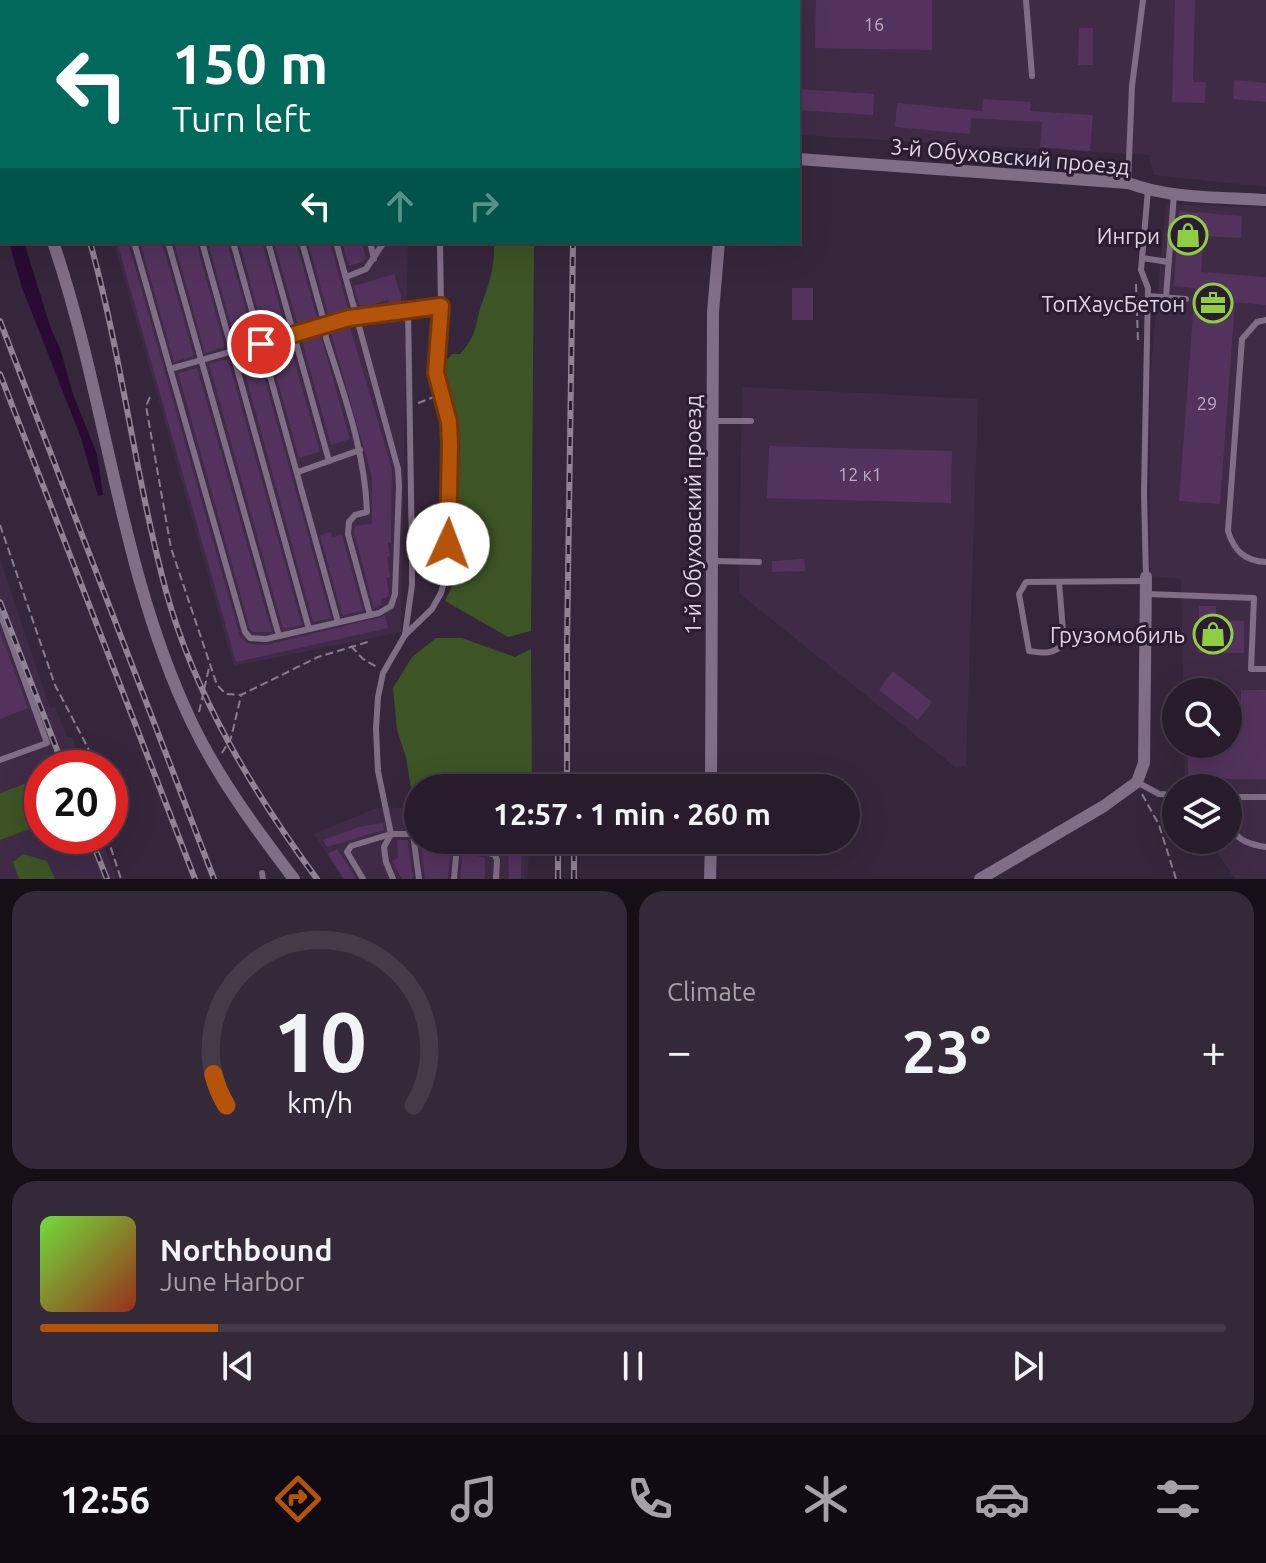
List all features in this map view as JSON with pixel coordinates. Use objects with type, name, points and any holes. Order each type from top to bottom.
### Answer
[{"type":"street","name":"3-й Обуховский проезд","points":[[800,159],[1128,183],[1174,194],[1266,200]]},
{"type":"street","points":[[54,244],[72,299],[147,607],[191,723],[288,877]]},
{"type":"street","name":"1-й Обуховский проезд","points":[[711,774],[713,312],[719,244]]},
{"type":"street","points":[[980,879],[1104,806],[1137,782],[1144,763],[1146,584]]},
{"type":"street","points":[[710,879],[711,854]]},
{"type":"lane","points":[[1026,0],[1032,76]]},
{"type":"lane","points":[[1128,183],[1132,86],[1143,0]]},
{"type":"lane","points":[[1146,584],[1144,493],[1148,288],[1141,270],[1148,190]]},
{"type":"lane","points":[[1166,297],[1174,194]]},
{"type":"lane","points":[[135,244],[245,632],[250,638],[266,639],[370,615],[391,606],[395,594],[398,469],[337,244]]},
{"type":"lane","points":[[169,244],[279,636]]},
{"type":"lane","points":[[203,244],[309,629]]},
{"type":"lane","points":[[234,244],[338,622]]},
{"type":"lane","points":[[269,244],[329,461]]},
{"type":"lane","points":[[303,244],[366,479],[367,512],[355,515],[349,522],[348,534],[370,615]]},
{"type":"lane","points":[[370,244],[374,259]]},
{"type":"lane","points":[[346,277],[366,269],[383,244]]},
{"type":"lane","points":[[393,879],[384,847],[391,834],[378,771],[378,697],[385,670],[405,635],[432,609],[441,593],[447,571],[449,422],[436,373],[441,306],[440,244]]},
{"type":"lane","points":[[1142,258],[1169,262]]},
{"type":"lane","points":[[1148,296],[1186,299]]},
{"type":"lane","points":[[170,369],[355,317],[441,306]]},
{"type":"lane","points":[[405,635],[412,585],[408,309]]},
{"type":"lane","points":[[1266,320],[1257,322],[1242,339],[1228,531],[1232,546],[1243,556],[1266,562]]},
{"type":"lane","points":[[713,421],[751,421]]},
{"type":"lane","points":[[298,472],[360,450]]},
{"type":"lane","points":[[712,561],[759,562]]},
{"type":"lane","points":[[1059,582],[1064,643],[1058,650],[1049,653],[1029,651],[1019,594],[1026,582],[1059,582],[1146,584],[1254,598],[1251,669],[1266,669]]},
{"type":"lane","points":[[0,613],[47,743],[0,760]]},
{"type":"lane","points":[[1137,782],[1162,794]]},
{"type":"lane","points":[[1242,797],[1266,797]]},
{"type":"lane","points":[[363,879],[347,852],[351,846],[391,834],[404,834]]},
{"type":"lane","points":[[1242,840],[1266,847]]},
{"type":"lane","points":[[417,854],[419,879]]},
{"type":"lane","points":[[454,879],[456,854]]},
{"type":"lane","points":[[493,854],[497,860],[496,879]]},
{"type":"path","points":[[409,406],[441,395]]},
{"type":"path","points":[[150,397],[146,406],[166,526],[217,685],[226,694],[241,695],[293,668],[371,641]]},
{"type":"path","points":[[0,525],[55,685],[89,750]]},
{"type":"path","points":[[350,646],[363,659],[385,670]]},
{"type":"path","points":[[191,723],[201,710],[209,667]]},
{"type":"path","points":[[214,763],[229,743],[241,695]]},
{"type":"path","points":[[1137,782],[1147,807],[1159,825],[1176,879]]},
{"type":"path","points":[[113,854],[121,879]]},
{"type":"shaded area","points":[[800,0],[1266,0],[1266,187],[1154,175],[1149,155],[800,135]]},
{"type":"shaded area","points":[[1166,204],[1266,208],[1266,879],[1235,879],[1218,854],[1242,854],[1242,774],[1185,774],[1184,758],[1242,758],[1242,678],[1183,678],[1181,579],[1150,576],[1150,377]]},
{"type":"shaded area","points":[[10,244],[25,244],[73,394],[97,454],[103,495],[98,496],[80,435],[22,288]]},
{"type":"shaded area","points":[[115,244],[408,244],[401,632],[234,666]]},
{"type":"shaded area","points":[[742,387],[978,399],[966,766],[955,767],[739,593]]},
{"type":"shaded area","points":[[0,559],[50,708],[55,707],[67,737],[72,737],[77,750],[24,750],[24,854],[107,854],[116,879],[0,879]]},
{"type":"shaded area","points":[[376,808],[404,808],[404,854],[529,854],[527,879],[343,879],[314,834]]},
{"type":"green space","points":[[494,244],[534,244],[531,631],[508,637],[445,601],[452,586],[458,438],[451,399],[445,385],[444,363],[452,354],[460,354],[473,335],[494,258]]},
{"type":"green space","points":[[436,638],[462,638],[515,657],[531,649],[532,774],[409,774],[397,730],[393,688],[412,657]]},
{"type":"green space","points":[[24,784],[24,831],[0,840],[0,793]]},
{"type":"green space","points":[[23,854],[47,861],[55,879],[19,879],[13,862]]},
{"type":"building","points":[[816,0],[932,0],[932,50],[815,48]]},
{"type":"building","points":[[1175,0],[1195,0],[1193,82],[1206,82],[1205,103],[1172,102]]},
{"type":"building","points":[[1079,28],[1093,28],[1093,65],[1078,65]]},
{"type":"building","points":[[1234,80],[1266,83],[1266,102],[1233,99]]},
{"type":"building","points":[[800,89],[874,94],[873,115],[800,110]]},
{"type":"building","points":[[983,99],[1031,102],[1030,111],[1093,115],[1090,151],[1040,147],[1042,122],[971,118],[970,134],[895,127],[897,103],[982,111]]},
{"type":"building","points":[[1179,211],[1242,216],[1241,238],[1204,236],[1201,272],[1266,277],[1266,305],[1235,302],[1220,504],[1179,501],[1195,288],[1174,286]]},
{"type":"building","points":[[118,244],[129,244],[240,636],[248,644],[267,645],[385,616],[388,628],[236,662]]},
{"type":"building","points":[[141,244],[163,244],[194,356],[174,362]]},
{"type":"building","points":[[175,244],[197,244],[225,347],[205,353]]},
{"type":"building","points":[[209,244],[228,244],[254,339],[236,344]]},
{"type":"building","points":[[240,244],[263,244],[286,330],[265,336]]},
{"type":"building","points":[[275,244],[297,244],[318,321],[298,326]]},
{"type":"building","points":[[309,244],[331,244],[349,312],[329,317]]},
{"type":"building","points":[[343,244],[362,244],[366,258],[349,266]]},
{"type":"building","points":[[394,274],[401,305],[389,307],[388,300],[360,308],[354,286]]},
{"type":"building","points":[[792,288],[813,288],[813,320],[792,320]]},
{"type":"building","points":[[349,324],[392,469],[391,543],[388,543],[390,556],[387,557],[390,577],[386,578],[389,593],[388,597],[381,599],[382,604],[374,608],[354,533],[355,526],[372,524],[372,477],[331,329]]},
{"type":"building","points":[[320,333],[350,439],[331,445],[301,338]]},
{"type":"building","points":[[289,341],[320,452],[299,458],[268,347]]},
{"type":"building","points":[[257,351],[331,618],[313,622],[240,355]]},
{"type":"building","points":[[228,359],[302,625],[283,629],[209,364]]},
{"type":"building","points":[[197,368],[272,632],[253,632],[250,629],[178,373]]},
{"type":"building","points":[[769,446],[952,451],[951,503],[767,498]]},
{"type":"building","points":[[331,532],[332,537],[342,535],[363,611],[342,615],[320,535]]},
{"type":"building","points":[[804,559],[805,571],[772,572],[772,561]]},
{"type":"building","points":[[1199,606],[1216,606],[1216,621],[1244,621],[1244,653],[1199,653]]},
{"type":"building","points":[[0,632],[28,708],[0,719]]},
{"type":"building","points":[[893,671],[932,702],[918,720],[879,690]]},
{"type":"building","points":[[1242,690],[1266,690],[1266,779],[1242,779],[1242,774],[1188,774],[1188,758],[1242,758]]},
{"type":"building","points":[[383,823],[384,830],[327,847],[323,840],[359,827]]},
{"type":"building","points":[[397,840],[404,840],[404,854],[410,854],[413,879],[402,879],[392,861],[398,858]]},
{"type":"building","points":[[337,849],[356,879],[344,879],[328,854]]},
{"type":"building","points":[[422,854],[450,854],[448,879],[425,879]]},
{"type":"building","points":[[462,854],[485,858],[485,879],[460,879]]},
{"type":"building","points":[[508,854],[522,854],[521,879],[509,879]]},
{"type":"railway","points":[[91,244],[111,329],[155,548],[178,630],[228,742],[270,812],[317,879]]},
{"type":"railway","points":[[567,774],[573,244]]},
{"type":"railway","points":[[0,321],[214,879]]},
{"type":"railway","points":[[0,374],[195,879]]},
{"type":"railway","points":[[0,602],[57,750]]},
{"type":"railway","points":[[97,854],[107,879]]},
{"type":"railway","points":[[558,854],[558,879]]},
{"type":"railway","points":[[574,854],[574,879]]},
{"type":"place","name":"Ингри","points":[[1188,235]]},
{"type":"place","name":"ТопХаусБетон","points":[[1213,303]]},
{"type":"place","name":"Грузомобиль","points":[[1213,634]]},
{"type":"route","points":[[261,344],[349,318],[441,306],[436,373],[449,422],[448,544]]}]
